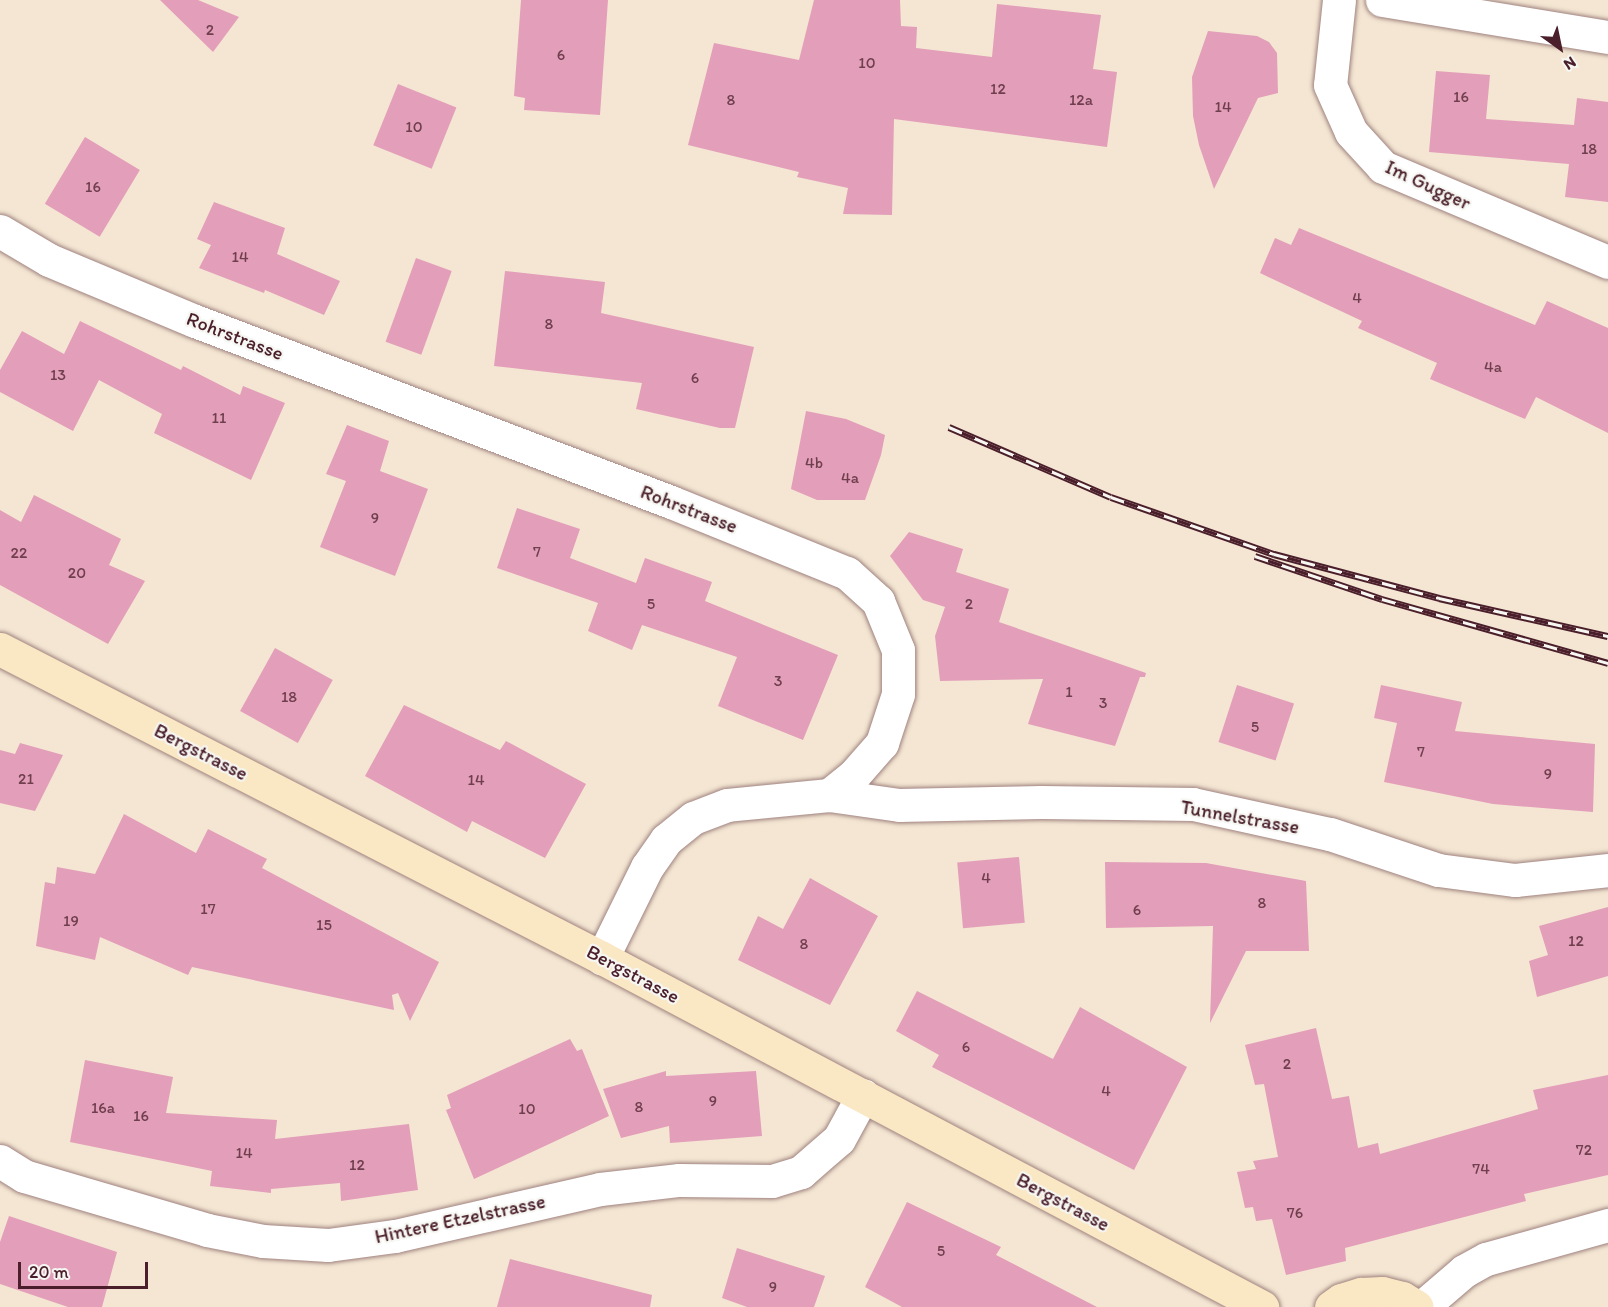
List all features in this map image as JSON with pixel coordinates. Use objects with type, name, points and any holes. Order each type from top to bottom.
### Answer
[{"type":"street","name":"Im Gugger","points":[[1339,0],[1330,85],[1351,132],[1383,167],[1608,262]]},
{"type":"street","points":[[1382,0],[1608,37]]},
{"type":"street","name":"Rohrstrasse","points":[[0,231],[49,260],[195,321],[681,506],[847,573],[878,601],[898,650],[898,694],[882,743],[854,775],[829,795]]},
{"type":"street","name":"Bergstrasse","points":[[0,649],[602,958],[1262,1307]]},
{"type":"street","points":[[602,958],[647,867],[666,840],[693,818],[727,805],[829,795]]},
{"type":"street","name":"Tunnelstrasse","points":[[829,795],[899,805],[1041,802],[1193,804],[1330,834],[1438,870],[1515,879],[1608,870]]},
{"type":"street","name":"Hintere Etzelstrasse","points":[[8,1172],[207,1230],[263,1241],[328,1245],[394,1236],[600,1189],[679,1180],[771,1181],[801,1172],[839,1139],[863,1095]]},
{"type":"street","points":[[1422,1307],[1464,1271],[1486,1259],[1608,1225]]},
{"type":"street","points":[[1331,1307],[1341,1300],[1361,1294],[1382,1293],[1402,1298],[1417,1307]]},
{"type":"building","points":[[160,0],[198,0],[239,17],[213,52]]},
{"type":"building","points":[[521,0],[608,0],[600,115],[524,110],[525,98],[514,96]]},
{"type":"building","points":[[814,0],[900,0],[901,26],[917,27],[916,48],[992,57],[997,4],[1101,15],[1093,69],[1117,72],[1107,147],[894,119],[892,215],[843,214],[848,188],[797,177],[799,172],[688,145],[714,43],[799,60]]},
{"type":"building","points":[[1208,31],[1257,36],[1269,42],[1277,53],[1278,93],[1258,98],[1214,189],[1199,145],[1193,116],[1192,77]]},
{"type":"building","points":[[1436,71],[1490,75],[1486,119],[1574,125],[1577,98],[1608,102],[1608,202],[1565,197],[1569,164],[1429,152]]},
{"type":"building","points":[[398,84],[456,108],[432,169],[373,145]]},
{"type":"building","points":[[85,137],[140,170],[100,237],[45,204]]},
{"type":"building","points":[[214,202],[285,228],[277,254],[340,281],[324,315],[265,290],[264,293],[199,268],[211,245],[197,239]]},
{"type":"building","points":[[1299,228],[1535,325],[1547,301],[1608,328],[1608,433],[1536,397],[1525,419],[1430,379],[1437,363],[1358,328],[1362,321],[1260,273],[1275,238],[1291,245]]},
{"type":"building","points":[[416,258],[452,271],[421,355],[386,342]]},
{"type":"building","points":[[505,271],[605,282],[601,313],[754,347],[735,428],[720,428],[636,409],[642,383],[494,366]]},
{"type":"building","points":[[80,321],[181,370],[183,366],[240,395],[243,386],[285,403],[251,480],[154,433],[162,414],[99,380],[73,431],[0,392],[0,370],[22,331],[64,354]]},
{"type":"building","points":[[806,411],[846,419],[885,435],[881,455],[865,500],[817,500],[791,489]]},
{"type":"building","points":[[347,425],[389,441],[380,471],[428,489],[395,576],[320,547],[346,481],[326,474]]},
{"type":"building","points":[[34,495],[121,539],[109,565],[145,581],[108,644],[0,585],[0,510],[21,522]]},
{"type":"building","points":[[517,508],[580,529],[570,558],[636,583],[645,558],[712,582],[705,601],[838,655],[803,740],[718,706],[737,657],[642,625],[632,650],[588,631],[598,603],[497,568]]},
{"type":"building","points":[[909,532],[963,549],[956,572],[1009,589],[999,622],[1146,673],[1145,677],[1140,677],[1115,746],[1028,724],[1043,679],[940,681],[935,636],[945,607],[923,600],[890,556]]},
{"type":"building","points":[[275,648],[333,680],[298,743],[240,711]]},
{"type":"building","points":[[1237,685],[1294,704],[1276,761],[1218,742]]},
{"type":"building","points":[[1381,685],[1462,702],[1455,731],[1595,744],[1593,812],[1493,804],[1384,782],[1397,723],[1374,718]]},
{"type":"building","points":[[404,705],[500,750],[506,741],[586,784],[545,858],[472,821],[467,832],[365,776]]},
{"type":"building","points":[[20,743],[63,755],[35,811],[0,803],[0,750],[15,754]]},
{"type":"building","points":[[124,814],[196,853],[208,829],[267,859],[262,868],[439,962],[410,1021],[398,993],[392,995],[394,1010],[192,967],[188,975],[100,937],[95,960],[36,946],[45,882],[55,884],[57,867],[95,874]]},
{"type":"building","points":[[1019,857],[1025,923],[963,928],[957,862]]},
{"type":"building","points":[[1105,862],[1206,863],[1306,881],[1309,951],[1246,951],[1210,1023],[1213,926],[1106,928]]},
{"type":"building","points":[[810,878],[878,916],[830,1005],[738,960],[758,916],[783,929]]},
{"type":"building","points":[[1608,907],[1608,976],[1537,997],[1529,961],[1548,955],[1539,926]]},
{"type":"building","points":[[917,991],[1053,1059],[1080,1007],[1187,1067],[1134,1170],[932,1067],[939,1055],[896,1031]]},
{"type":"building","points":[[1316,1028],[1332,1099],[1349,1096],[1358,1148],[1378,1143],[1380,1154],[1538,1109],[1533,1090],[1608,1075],[1608,1175],[1524,1194],[1526,1201],[1345,1248],[1346,1261],[1286,1275],[1272,1219],[1256,1221],[1253,1207],[1245,1208],[1237,1172],[1256,1169],[1253,1161],[1278,1157],[1264,1084],[1255,1085],[1245,1045]]},
{"type":"building","points":[[570,1039],[577,1051],[582,1049],[609,1116],[474,1179],[446,1110],[451,1108],[447,1095]]},
{"type":"building","points":[[85,1060],[173,1077],[166,1113],[277,1120],[275,1139],[409,1124],[418,1190],[341,1201],[340,1183],[271,1189],[271,1193],[210,1186],[212,1171],[70,1142]]},
{"type":"building","points":[[666,1071],[666,1076],[756,1071],[762,1136],[670,1143],[669,1126],[621,1138],[603,1089]]},
{"type":"building","points":[[907,1202],[1001,1247],[996,1255],[1097,1307],[902,1307],[865,1287]]},
{"type":"building","points":[[9,1216],[117,1252],[102,1307],[68,1307],[0,1284],[0,1242]]},
{"type":"building","points":[[737,1248],[825,1276],[814,1307],[747,1307],[722,1298]]},
{"type":"building","points":[[510,1259],[652,1295],[650,1307],[497,1307]]},
{"type":"railway","points":[[949,427],[1111,497],[1274,554],[1439,598],[1608,636]]},
{"type":"railway","points":[[1255,556],[1382,599],[1608,663]]}]
